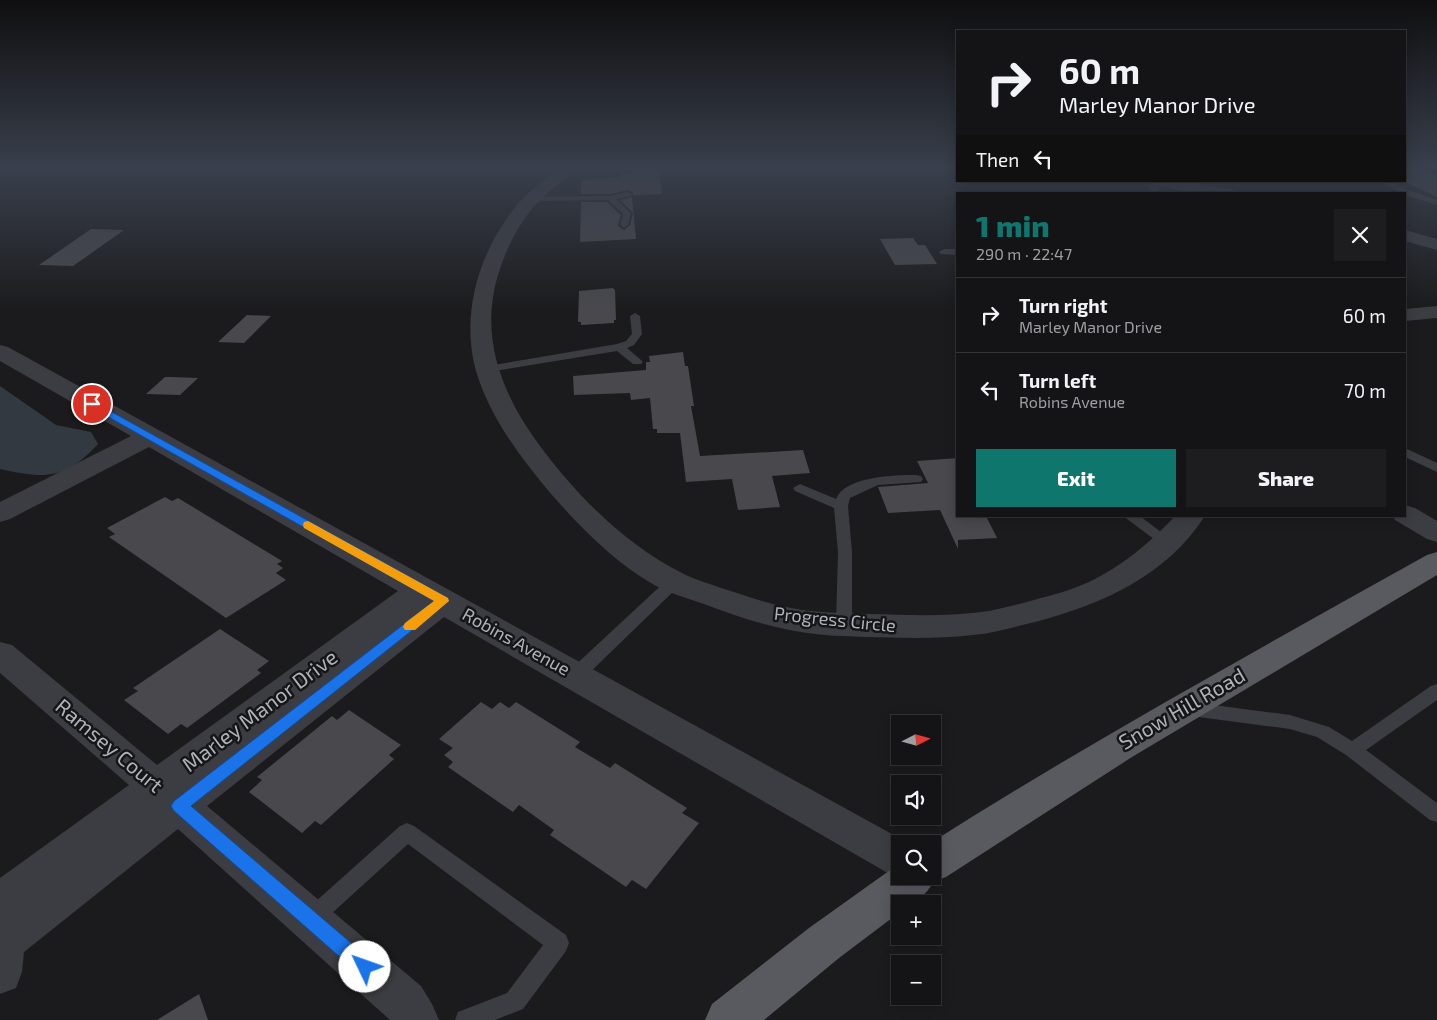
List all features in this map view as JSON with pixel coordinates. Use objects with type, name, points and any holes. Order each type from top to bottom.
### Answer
[{"type":"main road","name":"Snow Hill Road","points":[[941,858],[1016,808],[1184,708],[1437,562]]},
{"type":"main road","points":[[728,1020],[824,943],[903,885]]},
{"type":"street","name":"Progress Circle","points":[[520,216],[500,243],[487,275],[480,318],[490,380],[508,415],[546,472],[581,511],[625,552],[674,582],[739,606],[792,619],[922,628],[991,622],[1066,603],[1109,585],[1144,562],[1167,542],[1190,517]]},
{"type":"street","points":[[1406,236],[1437,245]]},
{"type":"street","points":[[1406,315],[1437,312]]},
{"type":"street","name":"Robins Avenue","points":[[0,352],[891,854]]},
{"type":"street","points":[[0,513],[151,436]]},
{"type":"street","points":[[1406,515],[1437,533]]},
{"type":"street","name":"Marley Manor Drive","points":[[1,938],[169,796],[432,595]]},
{"type":"street","name":"Ramsey Court","points":[[1,657],[169,796],[311,919],[405,1002],[416,1020]]},
{"type":"lane","points":[[624,225],[626,216]]},
{"type":"lane","points":[[944,252],[956,252]]},
{"type":"lane","points":[[488,369],[619,347],[630,343],[638,334],[635,316]]},
{"type":"lane","points":[[619,347],[638,362]]},
{"type":"lane","points":[[1406,452],[1437,468]]},
{"type":"lane","points":[[844,624],[845,552],[842,506],[844,496],[865,483],[892,479],[916,479]]},
{"type":"lane","points":[[800,488],[842,506]]},
{"type":"lane","points":[[1131,517],[1167,542]]},
{"type":"lane","points":[[576,675],[674,582]]},
{"type":"lane","points":[[1352,750],[1437,691]]},
{"type":"lane","points":[[1184,708],[1290,722],[1324,732],[1352,750],[1437,814]]},
{"type":"lane","points":[[311,919],[407,832],[558,943],[515,1000],[466,1020]]},
{"type":"shaded area","points":[[0,386],[56,425],[91,432],[98,444],[75,464],[54,474],[30,474],[0,469]]},
{"type":"building","points":[[581,216],[621,216],[618,226],[624,230],[630,225],[634,216],[636,239],[580,242]]},
{"type":"building","points":[[91,229],[124,230],[73,266],[39,265]]},
{"type":"building","points":[[913,238],[918,245],[925,245],[937,264],[895,265],[880,239]]},
{"type":"building","points":[[613,288],[615,290],[616,320],[614,320],[614,323],[581,325],[581,322],[578,322],[579,291]]},
{"type":"building","points":[[247,315],[271,316],[244,343],[218,342]]},
{"type":"building","points":[[683,352],[685,366],[688,366],[694,406],[691,406],[700,456],[803,450],[810,473],[772,476],[780,507],[738,510],[732,479],[686,482],[680,433],[657,433],[657,429],[653,429],[650,398],[631,400],[630,393],[574,395],[573,376],[646,370],[646,362],[650,362],[649,356]]},
{"type":"building","points":[[165,377],[198,378],[180,395],[146,394]]},
{"type":"building","points":[[956,458],[956,517],[986,517],[997,538],[958,540],[958,549],[940,510],[888,513],[878,487],[928,483],[917,461]]},
{"type":"building","points":[[165,497],[172,501],[178,498],[282,561],[277,564],[283,568],[276,573],[286,580],[226,618],[109,537],[115,534],[107,528]]},
{"type":"building","points":[[220,629],[269,661],[257,670],[261,673],[187,728],[181,724],[168,734],[124,700],[138,691],[133,688]]},
{"type":"building","points":[[481,702],[492,709],[500,702],[509,708],[516,702],[580,742],[575,747],[610,768],[615,763],[687,808],[682,813],[699,823],[646,889],[632,880],[626,887],[550,835],[554,830],[519,805],[513,812],[448,767],[453,762],[444,755],[453,748],[439,739]]},
{"type":"building","points":[[349,710],[401,745],[389,755],[394,759],[321,825],[315,821],[302,833],[249,792],[262,780],[257,777],[332,716],[337,720]]},
{"type":"building","points":[[199,994],[208,1020],[157,1020]]},
{"type":"slow traffic","points":[[308,525],[443,601],[410,627]]},
{"type":"route","points":[[92,404],[443,601],[179,806],[365,967]]}]
